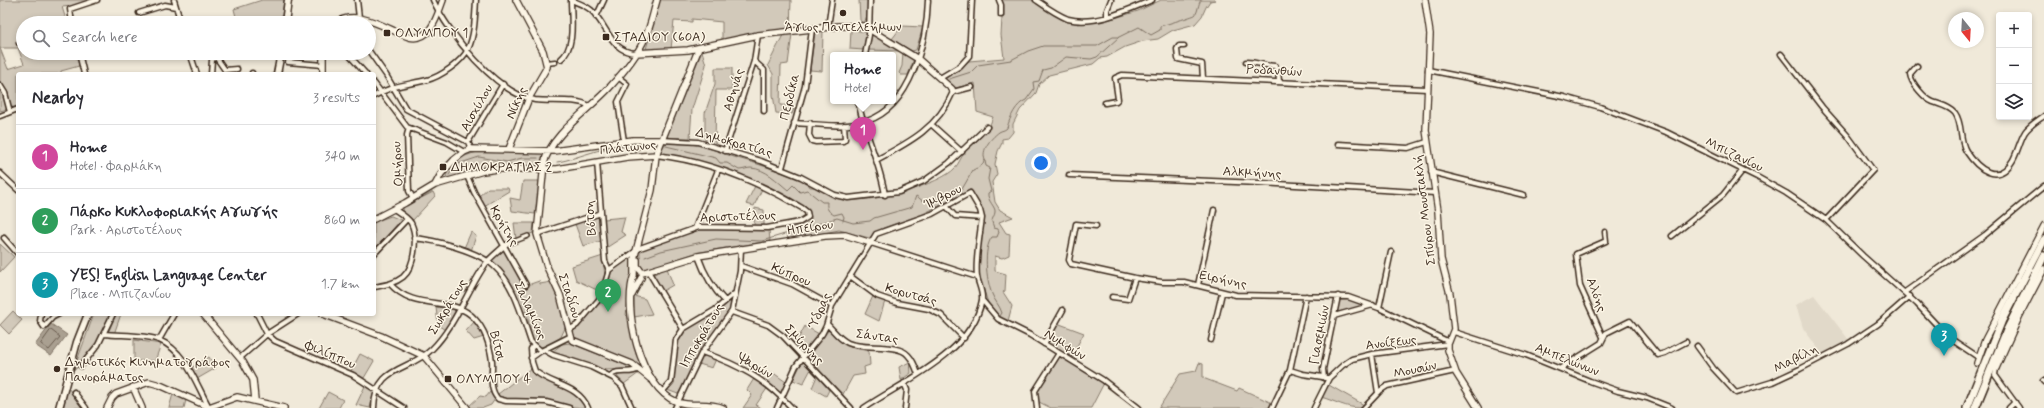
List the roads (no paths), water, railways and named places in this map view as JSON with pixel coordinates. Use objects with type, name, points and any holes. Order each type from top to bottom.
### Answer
[{"type":"highway","points":[[1967,408],[2002,320],[2044,240]]},
{"type":"highway","points":[[1975,408],[2007,330],[2044,256]]},
{"type":"main road","points":[[286,16],[288,0]]},
{"type":"main road","points":[[277,72],[280,60]]},
{"type":"main road","points":[[59,408],[75,349],[87,316]]},
{"type":"street","points":[[71,16],[70,9],[97,0]]},
{"type":"street","points":[[174,0],[179,16]]},
{"type":"street","points":[[357,0],[359,16]]},
{"type":"street","points":[[433,0],[438,11],[467,50],[486,71],[503,84],[529,98],[582,102],[589,106]]},
{"type":"street","points":[[376,24],[415,38],[430,30],[443,0]]},
{"type":"street","points":[[376,95],[393,86],[428,80],[439,76],[455,64],[467,50],[474,24],[476,0]]},
{"type":"street","points":[[516,0],[543,51],[547,65],[555,62]]},
{"type":"street","points":[[561,60],[566,55],[570,40],[571,0],[588,8],[616,45],[636,53],[674,52],[758,35],[828,27],[856,25],[869,28],[918,58],[952,89],[953,92]]},
{"type":"street","points":[[596,17],[604,0]]},
{"type":"street","name":"Σταδίου","points":[[657,0],[647,35],[636,53],[608,90],[589,106],[560,137],[550,151],[545,169],[537,234],[547,266],[560,295],[570,333],[574,342],[639,368],[663,391],[678,402]]},
{"type":"street","points":[[828,27],[832,0]]},
{"type":"street","points":[[865,52],[869,28],[870,0]]},
{"type":"street","points":[[896,100],[905,86],[918,58],[927,19],[928,0]]},
{"type":"street","points":[[940,78],[960,66],[968,56],[972,0]]},
{"type":"street","points":[[999,0],[1001,5],[1001,15]]},
{"type":"street","points":[[1036,0],[1064,17],[1078,20],[1107,16],[1152,0]]},
{"type":"street","points":[[1043,5],[1046,0]]},
{"type":"street","points":[[1107,16],[1107,10],[1112,0]]},
{"type":"street","name":"Σπύρου Μουστακλή","points":[[1424,0],[1430,28],[1426,124],[1435,194],[1441,260],[1450,294],[1454,332]]},
{"type":"street","points":[[139,13],[165,5],[176,7]]},
{"type":"street","name":"Περδίκα","points":[[782,168],[805,86],[812,29]]},
{"type":"street","name":"Αθηνάς","points":[[725,151],[754,61],[758,35]]},
{"type":"street","points":[[1184,46],[1179,46],[1177,49],[1178,59],[1202,64],[1203,78]]},
{"type":"street","points":[[653,381],[637,346],[632,326],[630,287],[634,274],[634,259],[652,190],[656,155],[699,48]]},
{"type":"street","points":[[1781,54],[1822,107],[1848,136],[1873,170],[1826,220]]},
{"type":"street","points":[[81,60],[84,72]]},
{"type":"street","points":[[192,60],[196,72]]},
{"type":"street","points":[[211,72],[211,63],[214,60]]},
{"type":"street","points":[[218,60],[225,70],[237,69]]},
{"type":"street","points":[[323,60],[323,72]]},
{"type":"street","points":[[353,60],[364,72]]},
{"type":"street","points":[[375,60],[393,86],[401,103],[409,112],[468,142],[471,149]]},
{"type":"street","points":[[754,61],[764,70],[764,111]]},
{"type":"street","points":[[288,62],[323,65]]},
{"type":"street","points":[[1246,62],[1261,62],[1267,66],[1275,66],[1278,71],[1279,81]]},
{"type":"street","name":"Νίκης","points":[[509,149],[529,98],[547,65]]},
{"type":"street","points":[[1917,66],[1910,74],[1911,79],[1927,98],[1950,108],[1960,126],[1965,148],[1986,172],[1993,174],[2002,172],[2008,167],[2025,132],[2044,116]]},
{"type":"street","name":"Μπιζανίου","points":[[1428,70],[1588,104],[1666,132],[1743,170],[1786,193],[1826,220],[1863,256],[1910,296],[1950,338],[1978,357]]},
{"type":"street","name":"Ροδανθών","points":[[1106,103],[1116,101],[1118,99],[1115,80],[1119,75],[1279,81],[1427,89]]},
{"type":"street","points":[[618,77],[627,84],[618,102],[624,141]]},
{"type":"street","name":"Αισχύλου","points":[[468,142],[503,84]]},
{"type":"street","points":[[0,86],[5,94],[10,112]]},
{"type":"street","points":[[376,86],[409,128],[447,142],[464,152]]},
{"type":"street","points":[[876,160],[917,137],[932,125],[953,92],[972,86]]},
{"type":"street","points":[[859,104],[885,194]]},
{"type":"street","points":[[794,123],[844,125],[863,123],[882,113],[892,104]]},
{"type":"street","points":[[0,116],[16,110]]},
{"type":"street","points":[[810,124],[810,138],[816,142],[842,141],[845,138],[844,125]]},
{"type":"street","points":[[932,125],[962,152]]},
{"type":"street","name":"Δημοκρατίας","points":[[376,218],[435,185],[441,174],[464,152],[471,149],[550,151],[624,141],[662,140],[698,142],[782,168],[834,195],[848,198],[885,194],[904,190],[924,181],[962,152],[987,127]]},
{"type":"street","name":"Ομήρου","points":[[409,128],[406,136],[409,188],[413,198]]},
{"type":"street","name":"Σταδίου","points":[[550,151],[557,144],[560,137]]},
{"type":"street","points":[[1338,144],[1408,148],[1428,142]]},
{"type":"street","points":[[557,144],[561,150]]},
{"type":"street","name":"Πλάτωνος","points":[[435,185],[498,169],[545,169],[627,157],[656,155],[670,157],[750,180],[807,212],[807,218]]},
{"type":"street","name":"Βότση","points":[[597,162],[605,262],[609,270]]},
{"type":"street","points":[[695,228],[718,170]]},
{"type":"street","points":[[1672,236],[1723,195],[1743,170]]},
{"type":"street","points":[[1431,172],[1524,195]]},
{"type":"street","points":[[0,173],[16,188]]},
{"type":"street","name":"Αλκμήνης","points":[[1069,175],[1259,183],[1435,194]]},
{"type":"street","name":"Κρήτης","points":[[466,176],[526,285]]},
{"type":"street","points":[[1905,292],[1986,235],[2044,186]]},
{"type":"street","name":"Ίμβρου","points":[[871,243],[879,232],[922,218],[970,193],[980,210],[982,218],[977,276],[981,288],[982,300]]},
{"type":"street","points":[[946,206],[955,216],[982,218]]},
{"type":"street","points":[[376,286],[390,284],[403,276],[410,268],[414,238],[411,225],[407,219],[394,209]]},
{"type":"street","points":[[1198,285],[1214,210]]},
{"type":"street","points":[[537,234],[601,213]]},
{"type":"street","name":"Αριστοτέλους","points":[[609,270],[637,252],[695,228],[706,226],[767,228],[795,223],[807,218]]},
{"type":"street","points":[[376,252],[407,219]]},
{"type":"street","name":"Ειρήνης","points":[[1096,226],[1076,224],[1070,262],[1077,266],[1135,278],[1162,282],[1182,281],[1222,292],[1252,296],[1338,296],[1353,298],[1373,305],[1448,343]]},
{"type":"street","points":[[1977,364],[1978,357],[1994,321],[2044,226]]},
{"type":"street","name":"Αλόης","points":[[1603,337],[1580,286],[1576,254],[1606,241],[1605,232]]},
{"type":"street","name":"Ηπείρου","points":[[634,274],[643,273],[698,256],[741,248],[845,235],[977,276]]},
{"type":"street","name":"Σωκράτους","points":[[377,390],[384,380],[395,370],[424,356],[442,338],[488,261],[505,246],[528,236]]},
{"type":"street","points":[[4,238],[16,252]]},
{"type":"street","name":"Σαλαμίνος","points":[[414,238],[446,244],[488,261],[497,268],[511,290],[533,346],[553,355],[591,367],[610,376],[622,385],[632,408]]},
{"type":"street","name":"Ύδρας","points":[[777,408],[802,357],[820,336],[827,324],[832,306],[871,243]]},
{"type":"street","name":"Ιπποκράτους","points":[[675,408],[702,352],[732,312],[734,294],[741,266],[741,248]]},
{"type":"street","points":[[637,252],[637,266],[682,329]]},
{"type":"street","points":[[1379,308],[1391,252]]},
{"type":"street","points":[[698,256],[715,291],[725,301]]},
{"type":"street","name":"Κύπρου","points":[[741,266],[792,284],[832,306]]},
{"type":"street","points":[[2019,408],[1994,374],[2018,317],[2044,269]]},
{"type":"street","points":[[531,358],[570,333],[601,297],[609,270]]},
{"type":"street","points":[[630,305],[634,290],[643,273]]},
{"type":"street","name":"Κορυτσάς","points":[[850,276],[872,293],[885,299],[926,309],[941,315],[964,338]]},
{"type":"street","points":[[1112,297],[1128,299],[1135,278]]},
{"type":"street","name":"Βίτσι","points":[[390,284],[400,293],[416,301],[459,308],[474,318],[484,333],[492,358],[492,387],[496,396],[501,400],[543,402],[569,408]]},
{"type":"street","points":[[1211,340],[1222,292]]},
{"type":"street","points":[[663,391],[671,382],[676,340],[682,329],[715,310],[734,294]]},
{"type":"street","points":[[1272,408],[1290,370],[1306,296]]},
{"type":"street","name":"Γιασεμιών","points":[[1326,378],[1323,369],[1338,296]]},
{"type":"street","name":"Μαβίλη","points":[[1697,346],[1713,368],[1736,393],[1772,382],[1848,344],[1878,324],[1910,296]]},
{"type":"street","points":[[864,408],[918,374],[964,338],[971,328],[982,300]]},
{"type":"street","name":"Νυμφών","points":[[982,300],[998,319],[1044,344],[1106,382],[1139,408]]},
{"type":"street","points":[[1334,316],[1368,308],[1373,305]]},
{"type":"street","points":[[1044,344],[1062,310]]},
{"type":"street","name":"Σμύρνης","points":[[732,312],[772,327],[789,341],[802,357],[851,408]]},
{"type":"street","points":[[41,316],[40,321],[44,327],[55,316]]},
{"type":"street","points":[[83,316],[86,320]]},
{"type":"street","points":[[81,366],[98,345],[112,316]]},
{"type":"street","points":[[158,340],[173,316]]},
{"type":"street","points":[[205,316],[240,358],[253,380],[255,400]]},
{"type":"street","name":"Φιλίππου","points":[[258,316],[267,334],[281,345],[339,368],[364,381],[404,408]]},
{"type":"street","points":[[240,358],[267,334],[295,316]]},
{"type":"street","points":[[328,316],[381,336],[424,356],[467,408]]},
{"type":"street","points":[[1561,368],[1601,343],[1603,337],[1610,330],[1631,321],[1639,334],[1658,355],[1686,342]]},
{"type":"street","name":"Σάντας","points":[[827,324],[840,338],[853,345],[867,348],[896,349],[904,352],[911,359],[918,374]]},
{"type":"street","points":[[1454,332],[1448,343],[1455,371],[1478,408]]},
{"type":"street","name":"Αμπελώνων","points":[[1454,332],[1472,336],[1561,368],[1590,382],[1647,398],[1672,408]]},
{"type":"street","points":[[104,334],[141,336],[158,340],[176,352],[183,359],[209,407]]},
{"type":"street","name":"Ανοίξεως","points":[[1314,408],[1326,378],[1347,362],[1372,354],[1448,343]]},
{"type":"street","points":[[533,346],[531,349],[531,358],[536,372],[573,390],[583,399],[588,408]]},
{"type":"street","name":"Ψαρών","points":[[702,352],[753,374],[782,397],[792,408]]},
{"type":"street","points":[[1037,408],[1035,391],[1059,354]]},
{"type":"street","points":[[1372,354],[1378,393]]},
{"type":"street","points":[[610,376],[615,372],[636,371],[639,368]]},
{"type":"street","points":[[1290,370],[1326,378]]},
{"type":"street","name":"Μουσών","points":[[1364,408],[1384,388],[1393,384],[1455,371]]},
{"type":"street","points":[[107,408],[114,396],[148,382],[155,383],[209,407],[238,397],[284,408]]},
{"type":"street","points":[[904,383],[907,392],[906,407]]},
{"type":"street","points":[[133,387],[142,408]]},
{"type":"street","points":[[374,408],[377,390]]},
{"type":"street","points":[[74,392],[86,408]]},
{"type":"street","points":[[678,402],[713,405],[723,408]]},
{"type":"street","points":[[2009,408],[2015,402]]},
{"type":"water","points":[[51,324],[67,335],[51,356],[35,345]]},
{"type":"waterway","points":[[645,257],[661,251],[716,239],[762,241],[837,218],[853,223],[870,221],[874,218],[912,207],[916,196],[923,201],[929,201],[943,197],[946,194],[961,191],[973,170],[981,166],[985,160],[984,152],[987,145],[999,132],[1007,128],[1014,111],[1022,102],[1026,100],[1034,89],[1033,82],[1039,81],[1043,70],[1051,68],[1066,57],[1091,59],[1097,57],[1119,37],[1139,27],[1151,35],[1160,30],[1160,26],[1195,15],[1201,0]]},
{"type":"waterway","points":[[949,79],[971,72],[978,65],[1011,60],[1028,51],[1043,46],[1097,46],[1113,37],[1118,37]]},
{"type":"waterway","points":[[557,162],[608,148],[618,147],[635,151],[640,149],[641,145],[656,144]]},
{"type":"waterway","points":[[666,146],[716,158],[720,163],[727,163],[739,170],[751,168],[762,171],[771,176],[788,190],[793,185],[800,192],[807,190],[822,202],[827,202],[827,208],[832,214],[842,213],[844,217],[843,221]]},
{"type":"waterway","points":[[449,175],[455,165],[479,157],[507,162],[522,158],[538,158]]},
{"type":"waterway","points":[[985,161],[986,166],[990,168],[988,179],[991,191],[988,193],[988,196],[995,210],[992,222],[994,228],[998,229],[999,232],[997,237],[992,237],[989,242],[986,264],[990,288],[1002,313],[1000,316]]},
{"type":"place","name":"Άγιος Παντελεήμων","points":[[843,13]]},
{"type":"place","name":"ΟΛΥΜΠΟΥ 1","points":[[387,33]]},
{"type":"place","name":"ΣΤΑΔΙΟΥ (60A)","points":[[606,37]]},
{"type":"place","name":"Home","points":[[863,150]]},
{"type":"place","name":"ΔΗΜΟΚΡΑΤΙΑΣ 2","points":[[443,167]]},
{"type":"place","name":"Πάρκο Κυκλοφοριακής Αγωγής","points":[[608,312]]},
{"type":"place","name":"YES! English Language Center","points":[[1944,356]]},
{"type":"place","name":"Δημοτικός Κινηματογράφος Πανοράματος","points":[[57,369]]},
{"type":"place","name":"ΟΛΥΜΠΟΥ 4","points":[[448,379]]}]
